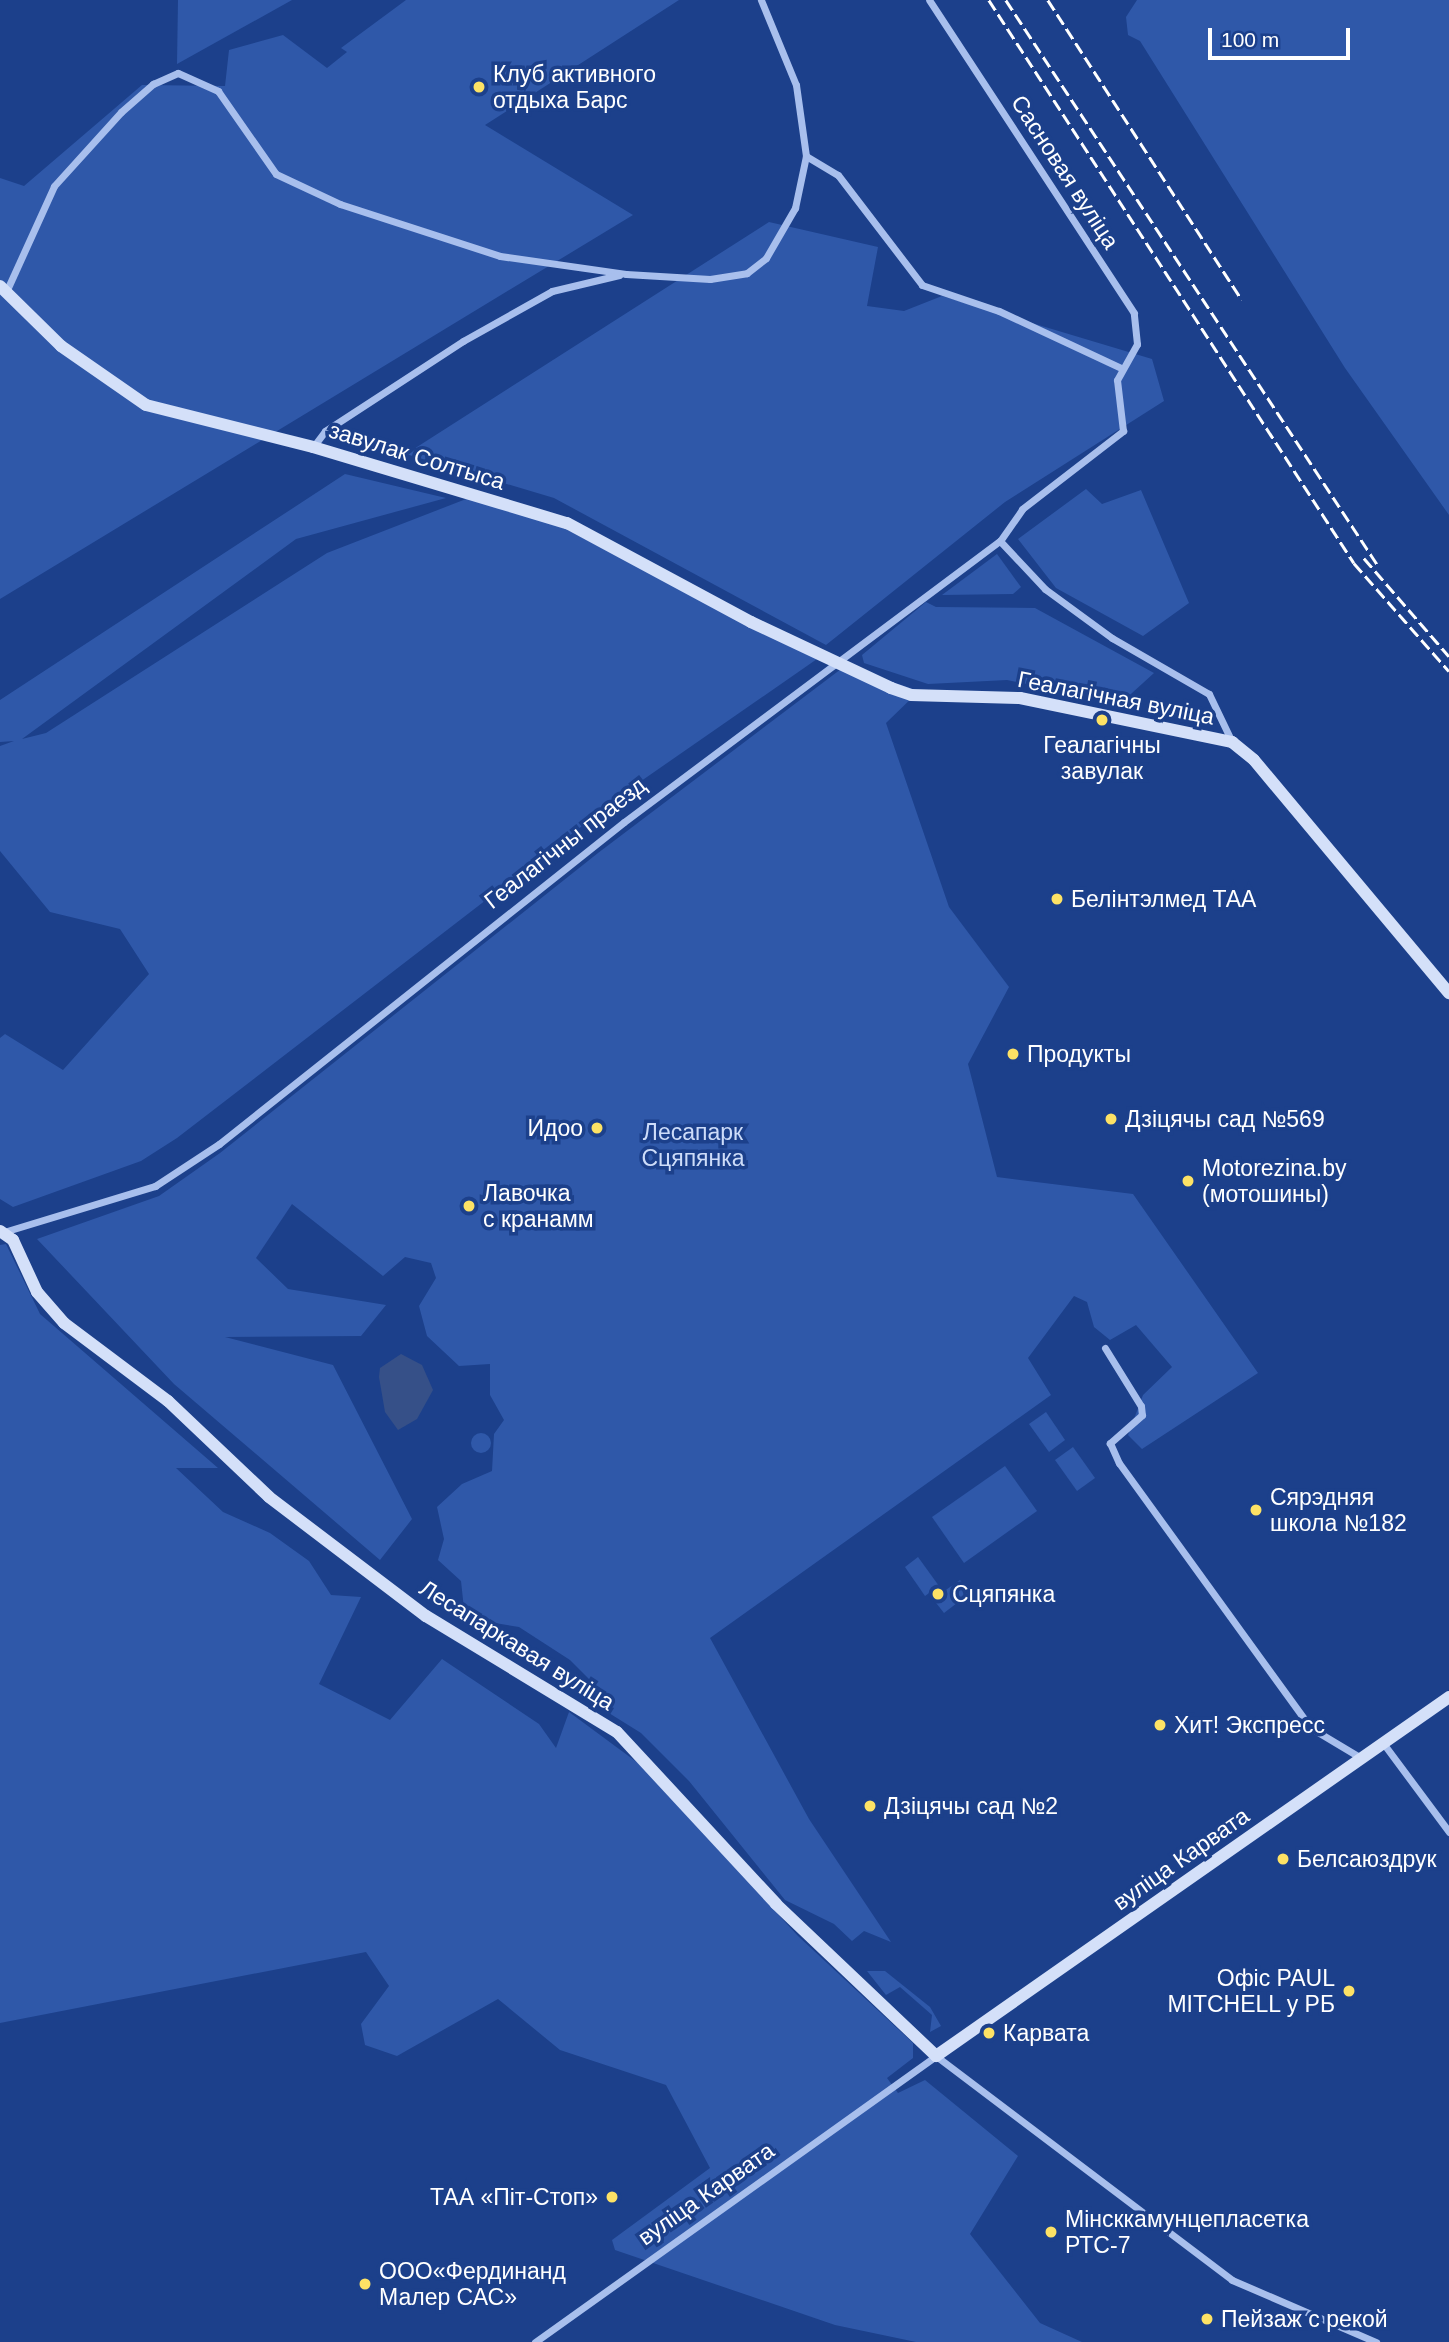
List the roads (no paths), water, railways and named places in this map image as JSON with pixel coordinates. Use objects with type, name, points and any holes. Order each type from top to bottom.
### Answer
[{"type":"street","points":[[3,289],[61,178],[137,98],[178,73],[218,91],[258,153],[294,186],[500,256],[626,274],[710,279],[757,266],[795,208],[806,156],[796,86],[761,0]]},
{"type":"street","name":"Сасновая вуліца","points":[[929,0],[1134,313],[1137,344],[1121,368],[1124,431]]},
{"type":"street","points":[[806,156],[838,175],[922,285],[999,311],[1121,368]]},
{"type":"street","points":[[313,447],[325,431],[552,291],[626,274]]},
{"type":"street","name":"завулак Солтыса","points":[[3,289],[125,396],[176,416],[313,447],[567,523],[833,663]]},
{"type":"street","name":"Геалагічны праезд","points":[[3,1231],[155,1186],[219,1144],[833,663],[1000,541],[1022,509],[1124,431]]},
{"type":"street","points":[[1000,541],[1045,589],[1112,638],[1209,694],[1232,742]]},
{"type":"street","name":"Геалагічная вуліца","points":[[833,663],[911,695],[1020,698],[1232,742],[1254,760],[1449,993]]},
{"type":"street","name":"Лесапаркавая вуліца","points":[[3,1231],[37,1292],[72,1330],[168,1401],[269,1497],[349,1560],[458,1638],[600,1718],[776,1904],[936,2056]]},
{"type":"street","points":[[1105,1348],[1141,1406],[1142,1415],[1110,1443],[1119,1463],[1311,1728],[1362,1758]]},
{"type":"street","name":"вуліца Карвата","points":[[535,2342],[936,2056],[1449,1697]]},
{"type":"street","points":[[1384,1743],[1449,1832]]},
{"type":"street","points":[[936,2056],[1232,2280],[1376,2342]]},
{"type":"railway","points":[[989,0],[1354,563],[1449,671]]},
{"type":"railway","points":[[1006,0],[1377,564]]},
{"type":"railway","points":[[1048,0],[1242,300]]},
{"type":"railway","points":[[1364,558],[1449,656]]},
{"type":"place","name":"Клуб активного отдыха Барс","points":[[479,87]]},
{"type":"place","name":"Геалагічны завулак","points":[[1102,720]]},
{"type":"place","name":"Белінтэлмед ТАА","points":[[1057,899]]},
{"type":"place","name":"Продукты","points":[[1013,1054]]},
{"type":"place","name":"Дзіцячы сад №569","points":[[1111,1119]]},
{"type":"place","name":"Идоо","points":[[597,1128]]},
{"type":"place","name":"Motorezina.by (мотошины)","points":[[1188,1181]]},
{"type":"place","name":"Лавочка с кранамм","points":[[469,1206]]},
{"type":"place","name":"Сярэдняя школа №182","points":[[1256,1510]]},
{"type":"place","name":"Сцяпянка","points":[[938,1594]]},
{"type":"place","name":"Хит! Экспресс","points":[[1160,1725]]},
{"type":"place","name":"Дзіцячы сад №2","points":[[870,1806]]},
{"type":"place","name":"Белсаюздрук","points":[[1283,1859]]},
{"type":"place","name":"Офіс PAUL MITCHELL у РБ","points":[[1349,1991]]},
{"type":"place","name":"Карвата","points":[[989,2033]]},
{"type":"place","name":"ТАА «Піт-Стоп»","points":[[612,2197]]},
{"type":"place","name":"Мінсккамунцепласетка РТС-7","points":[[1051,2232]]},
{"type":"place","name":"ООО«Фердинанд Малер САС»","points":[[365,2284]]},
{"type":"place","name":"Пейзаж с рекой","points":[[1207,2319]]},
{"type":"park label","name":"Лесапарк Сцяпянка","points":[[693,1145]]}]
